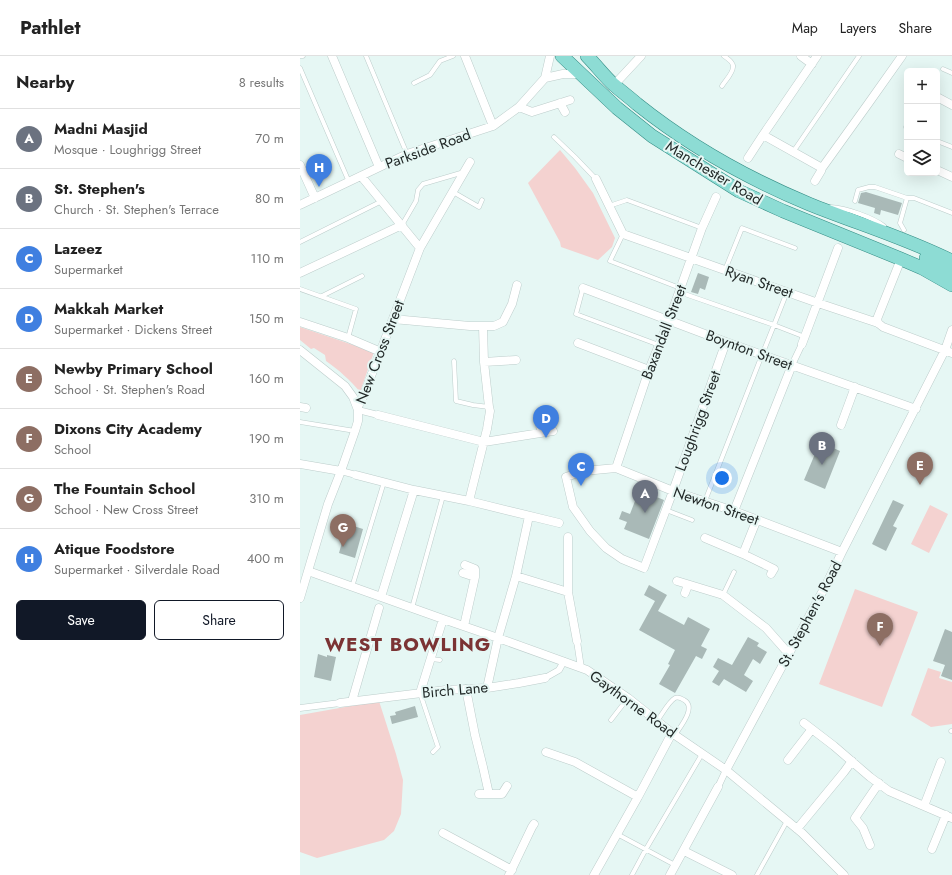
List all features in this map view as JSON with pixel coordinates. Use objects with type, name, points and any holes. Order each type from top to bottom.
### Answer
[{"type":"main road","name":"Manchester Road","points":[[562,56],[617,108],[652,136],[739,191],[782,211],[922,268],[952,285]]},
{"type":"main road","name":"Manchester Road","points":[[587,56],[614,85],[667,126],[706,151],[777,190],[810,204],[904,238],[952,261]]},
{"type":"main road","points":[[904,238],[928,259],[952,273]]},
{"type":"main road","points":[[934,253],[952,253]]},
{"type":"street","points":[[332,56],[379,166]]},
{"type":"street","points":[[465,56],[493,126]]},
{"type":"street","name":"Parkside Road","points":[[300,205],[379,166],[407,154],[493,126],[519,107],[545,78],[550,56]]},
{"type":"street","points":[[614,85],[641,56]]},
{"type":"street","points":[[801,56],[812,64]]},
{"type":"street","points":[[748,158],[818,56]]},
{"type":"street","points":[[815,181],[822,168],[902,56]]},
{"type":"street","points":[[545,78],[564,74],[582,74]]},
{"type":"street","points":[[940,99],[952,105]]},
{"type":"street","points":[[519,107],[532,112],[570,100]]},
{"type":"street","points":[[560,103],[564,112]]},
{"type":"street","points":[[763,135],[822,168]]},
{"type":"street","points":[[899,154],[904,156]]},
{"type":"street","name":"New Cross Street","points":[[300,598],[328,504],[355,431],[358,421],[358,410],[420,248],[470,162]]},
{"type":"street","points":[[300,165],[315,198]]},
{"type":"street","points":[[940,171],[952,177]]},
{"type":"street","points":[[361,176],[420,248]]},
{"type":"street","points":[[596,179],[623,234]]},
{"type":"street","name":"Baxandall Street","points":[[616,468],[649,370],[660,345],[702,228],[716,197]]},
{"type":"street","points":[[300,273],[402,226]]},
{"type":"street","name":"Ryan Street","points":[[623,234],[818,304],[878,323],[883,327],[949,351]]},
{"type":"street","points":[[734,511],[818,304],[838,248]]},
{"type":"street","points":[[878,323],[877,319],[901,259]]},
{"type":"street","points":[[393,319],[470,326],[494,326],[503,322],[512,304],[517,285]]},
{"type":"street","name":"Boynton Street","points":[[583,288],[726,342],[916,409]]},
{"type":"street","points":[[300,322],[348,338],[381,352]]},
{"type":"street","points":[[469,501],[488,429],[490,411],[488,407],[484,362],[483,326]]},
{"type":"street","name":"St. Stephen's Road","points":[[670,875],[826,585],[916,409],[949,351],[952,330]]},
{"type":"street","name":"Loughrigg Street","points":[[644,568],[726,342]]},
{"type":"street","points":[[578,344],[649,370]]},
{"type":"street","points":[[300,350],[345,386],[353,397],[358,410],[484,442],[553,431]]},
{"type":"street","points":[[484,362],[516,360]]},
{"type":"street","points":[[842,426],[855,387]]},
{"type":"street","points":[[540,424],[541,433]]},
{"type":"street","points":[[300,464],[341,471],[414,490],[469,501],[558,523]]},
{"type":"street","name":"Newton Street","points":[[644,568],[622,559],[606,548],[590,531],[573,507],[566,477],[584,471],[616,468],[673,491],[757,519],[842,552]]},
{"type":"street","points":[[352,701],[381,597],[414,490]]},
{"type":"street","points":[[488,688],[498,638],[516,576],[529,516]]},
{"type":"street","points":[[743,554],[757,519]]},
{"type":"street","points":[[568,537],[568,592],[581,668]]},
{"type":"street","points":[[705,538],[774,569],[771,574]]},
{"type":"street","points":[[464,569],[475,573],[464,626]]},
{"type":"street","name":"Gaythorne Road","points":[[308,571],[587,670],[628,698],[673,734],[726,770],[787,820],[844,875]]},
{"type":"street","points":[[516,576],[568,592]]},
{"type":"street","points":[[677,581],[687,589],[723,595],[766,628],[789,654]]},
{"type":"street","points":[[420,693],[443,619]]},
{"type":"street","name":"Birch Lane","points":[[340,703],[446,690],[488,688],[519,683],[545,678],[559,670],[564,662]]},
{"type":"street","points":[[466,690],[489,794]]},
{"type":"street","points":[[300,708],[340,703]]},
{"type":"street","points":[[804,723],[889,791],[949,817],[932,849]]},
{"type":"street","points":[[788,760],[812,729]]},
{"type":"street","points":[[594,875],[673,734]]},
{"type":"street","points":[[546,752],[575,762],[638,797]]},
{"type":"street","points":[[797,829],[852,761]]},
{"type":"street","points":[[924,806],[941,762]]},
{"type":"street","points":[[870,845],[862,828],[855,818],[879,784]]},
{"type":"street","points":[[479,794],[502,794],[507,786]]},
{"type":"street","points":[[443,833],[511,872],[534,824]]},
{"type":"street","points":[[684,850],[732,875]]},
{"type":"lane","points":[[366,56],[407,154]]},
{"type":"lane","points":[[414,82],[430,75],[440,61],[453,56]]},
{"type":"lane","points":[[722,86],[732,71],[733,66],[732,62],[724,56]]},
{"type":"lane","points":[[792,152],[859,56]]},
{"type":"lane","points":[[300,68],[349,182]]},
{"type":"lane","points":[[943,69],[952,74]]},
{"type":"lane","points":[[554,137],[596,179]]},
{"type":"lane","points":[[940,142],[952,147]]},
{"type":"lane","points":[[402,226],[416,201],[418,190],[423,184],[464,172]]},
{"type":"lane","points":[[855,200],[858,190],[875,187],[907,198],[914,198],[952,213]]},
{"type":"lane","points":[[453,192],[479,207],[482,200]]},
{"type":"lane","points":[[904,238],[900,223],[907,198]]},
{"type":"lane","points":[[609,206],[627,200],[702,228]]},
{"type":"lane","points":[[300,242],[382,201]]},
{"type":"lane","points":[[724,270],[742,228],[795,248]]},
{"type":"lane","points":[[623,234],[610,261],[680,290],[774,325],[803,340]]},
{"type":"lane","points":[[322,296],[362,276]]},
{"type":"lane","points":[[583,288],[576,314],[660,345]]},
{"type":"lane","points":[[300,289],[356,309],[348,338]]},
{"type":"lane","points":[[705,501],[787,292]]},
{"type":"lane","points":[[454,361],[456,401],[488,407]]},
{"type":"lane","points":[[300,422],[355,431]]},
{"type":"lane","points":[[352,587],[384,482]]},
{"type":"lane","points":[[412,608],[444,496]]},
{"type":"lane","points":[[666,510],[692,520]]},
{"type":"lane","points":[[723,595],[734,572]]},
{"type":"lane","points":[[431,659],[440,660]]},
{"type":"lane","points":[[420,693],[438,747],[433,752]]},
{"type":"lane","points":[[611,720],[628,698]]},
{"type":"lane","points":[[657,721],[674,698],[679,698],[687,702],[689,706],[685,719],[673,734]]},
{"type":"lane","points":[[632,875],[702,754]]},
{"type":"lane","points":[[757,875],[787,820]]},
{"type":"lane","points":[[617,834],[675,866]]},
{"type":"shaded area","points":[[560,150],[593,193],[615,238],[612,247],[598,260],[561,247],[560,242],[528,183]]},
{"type":"shaded area","points":[[300,327],[374,352],[360,392],[344,375],[326,361],[325,355],[314,348],[311,349],[300,340]]},
{"type":"shaded area","points":[[930,505],[948,514],[929,553],[911,544]]},
{"type":"shaded area","points":[[855,589],[918,612],[882,707],[819,684]]},
{"type":"shaded area","points":[[928,668],[941,672],[939,678],[952,682],[952,724],[931,727],[911,715]]},
{"type":"shaded area","points":[[379,701],[403,780],[401,814],[394,831],[384,840],[317,858],[300,852],[300,715]]},
{"type":"building","points":[[866,192],[902,203],[898,215],[881,210],[880,215],[874,213],[875,208],[858,203],[861,193]]},
{"type":"building","points":[[698,273],[709,277],[705,290],[700,288],[698,294],[691,292]]},
{"type":"building","points":[[820,442],[840,451],[825,489],[804,480]]},
{"type":"building","points":[[640,488],[650,492],[649,494],[664,500],[649,539],[624,529],[627,522],[619,519],[622,511],[630,514]]},
{"type":"building","points":[[893,500],[904,505],[893,526],[897,528],[886,551],[872,544]]},
{"type":"building","points":[[347,524],[363,529],[355,558],[339,553]]},
{"type":"building","points":[[649,585],[667,595],[658,611],[684,625],[688,617],[710,629],[701,646],[707,649],[702,659],[696,656],[675,693],[659,684],[670,665],[668,664],[675,650],[639,630],[655,601],[644,595]]},
{"type":"building","points":[[945,629],[952,632],[952,680],[941,676],[945,665],[933,661]]},
{"type":"building","points":[[748,637],[759,643],[757,646],[767,652],[760,664],[753,659],[744,675],[753,681],[746,692],[724,679],[719,686],[712,682],[719,671],[713,667],[718,658],[732,665]]},
{"type":"building","points":[[318,654],[327,657],[327,655],[336,657],[331,681],[314,677]]},
{"type":"building","points":[[415,706],[418,717],[392,724],[390,716],[396,715],[395,712]]},
{"type":"place","name":"Atique Foodstore","points":[[319,187]]},
{"type":"place","name":"Makkah Market","points":[[546,438]]},
{"type":"place","name":"St. Stephen's","points":[[822,465]]},
{"type":"place","name":"Newby Primary School","points":[[920,485]]},
{"type":"place","name":"Lazeez","points":[[581,486]]},
{"type":"place","name":"Madni Masjid","points":[[645,513]]},
{"type":"place","name":"The Fountain School","points":[[343,547]]},
{"type":"place","name":"Dixons City Academy","points":[[880,646]]},
{"type":"district","name":"WEST BOWLING","points":[[408,644]]}]
